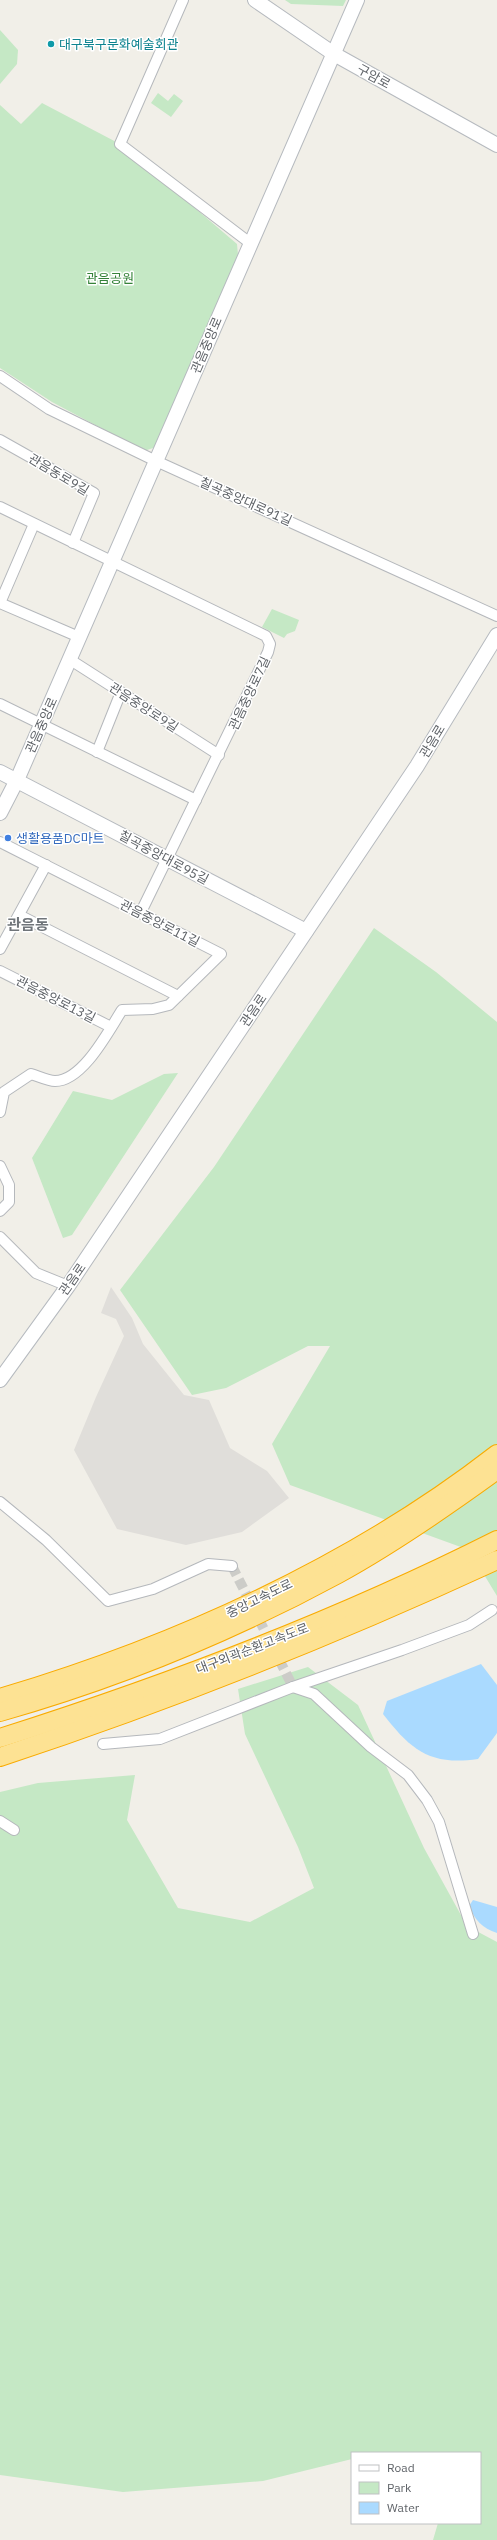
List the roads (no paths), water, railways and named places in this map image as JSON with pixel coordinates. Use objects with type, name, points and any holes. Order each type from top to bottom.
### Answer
[{"type":"highway","name":"중앙고속도로","points":[[0,1698],[82,1672],[236,1610],[322,1566],[385,1530],[497,1454]]},
{"type":"highway","name":"중앙고속도로","points":[[0,1712],[87,1685],[238,1624],[339,1574],[413,1528],[497,1470]]},
{"type":"highway","name":"대구외곽순환고속도로","points":[[0,1738],[242,1654],[427,1576],[497,1540]]},
{"type":"highway","name":"대구외곽순환고속도로","points":[[0,1756],[161,1701],[422,1594],[497,1560]]},
{"type":"main road","name":"구암로","points":[[255,0],[334,54],[497,145]]},
{"type":"main road","name":"관음중앙로","points":[[0,813],[17,780],[357,0]]},
{"type":"main road","name":"관음로","points":[[0,1380],[68,1286],[417,766],[497,635]]},
{"type":"main road","name":"칠곡중앙대로95길","points":[[0,772],[306,931]]},
{"type":"street","points":[[183,0],[120,144],[250,243]]},
{"type":"street","name":"칠곡중앙대로91길","points":[[0,376],[49,409],[156,461],[497,616]]},
{"type":"street","name":"관음동로9길","points":[[0,440],[94,493],[73,543]]},
{"type":"street","points":[[0,507],[112,562]]},
{"type":"street","points":[[34,524],[0,603],[79,637]]},
{"type":"street","name":"관음중앙로7길","points":[[112,562],[266,636],[270,644],[268,652],[219,755],[141,912]]},
{"type":"street","name":"관음중앙로9길","points":[[70,659],[219,755]]},
{"type":"street","points":[[96,752],[121,692]]},
{"type":"street","points":[[0,704],[196,800]]},
{"type":"street","name":"관음중앙로11길","points":[[0,842],[141,912],[221,954],[169,1005],[152,1009],[122,1010],[84,1066],[64,1078],[55,1081],[31,1074],[4,1092],[0,1112]]},
{"type":"street","points":[[0,949],[46,865]]},
{"type":"street","points":[[19,915],[178,996]]},
{"type":"street","name":"관음중앙로13길","points":[[0,971],[111,1027]]},
{"type":"street","points":[[0,1166],[9,1184],[9,1202],[0,1211]]},
{"type":"street","points":[[0,1237],[36,1273],[68,1286]]},
{"type":"street","points":[[0,1502],[46,1540],[108,1601],[153,1589],[208,1564],[232,1566]]},
{"type":"street","points":[[103,1744],[160,1739],[293,1687],[462,1628],[492,1610]]},
{"type":"street","points":[[293,1687],[314,1694],[371,1747],[408,1775],[428,1800],[440,1822],[473,1934]]},
{"type":"street","points":[[0,1821],[14,1830]]},
{"type":"water","points":[[481,1664],[497,1685],[497,1733],[478,1759],[461,1761],[447,1760],[423,1753],[403,1737],[383,1714],[387,1701]]},
{"type":"water","points":[[473,1900],[497,1907],[497,1933],[483,1926],[474,1915],[469,1906]]},
{"type":"tunnel","points":[[232,1566],[293,1687]]},
{"type":"place","name":"대구북구문화예술회관","points":[[51,44]]},
{"type":"place","name":"생활용품DC마트","points":[[8,838]]},
{"type":"district","name":"관음동","points":[[28,925]]},
{"type":"park label","name":"관음공원","points":[[110,278]]}]
